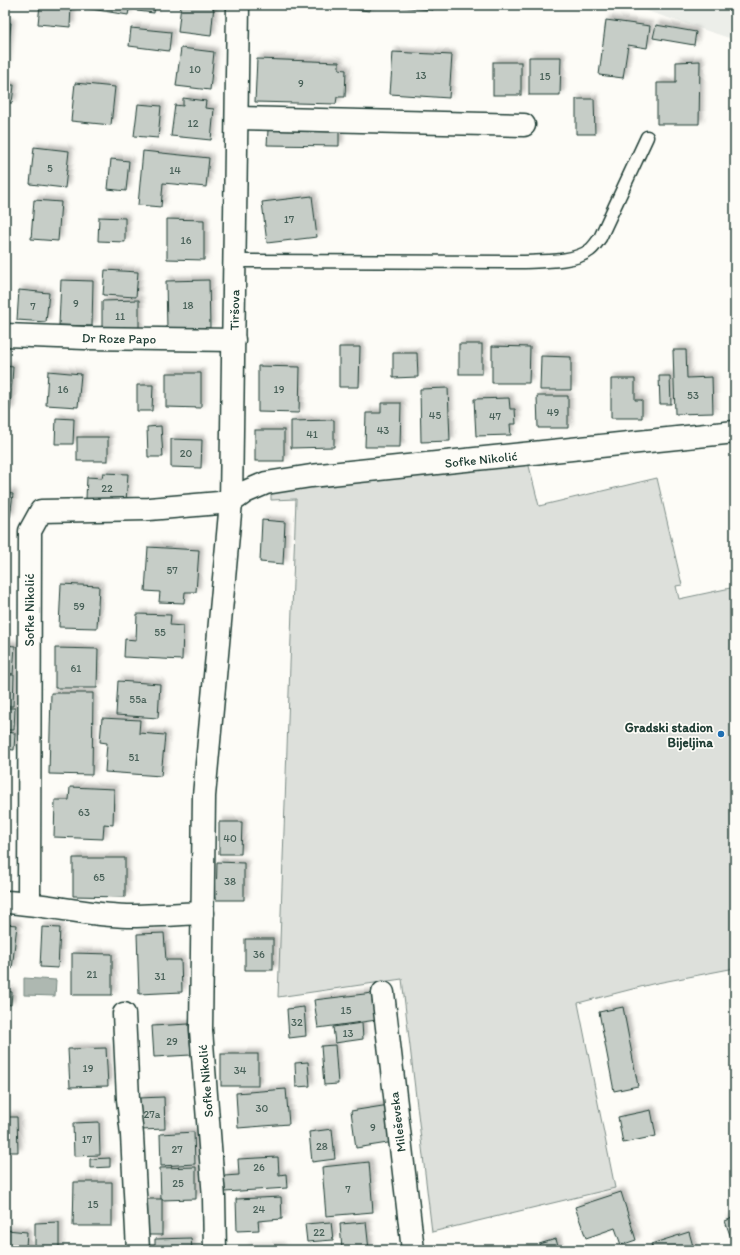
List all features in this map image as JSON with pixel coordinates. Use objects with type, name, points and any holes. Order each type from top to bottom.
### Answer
[{"type":"street","name":"Tiršova","points":[[231,502],[238,5]]},
{"type":"street","points":[[237,118],[524,125]]},
{"type":"street","name":"Dr Roze Papo","points":[[5,335],[85,338],[234,340]]},
{"type":"street","name":"Sofke Nikolić","points":[[29,903],[30,531],[41,511],[149,509],[231,502],[245,492],[266,483],[311,476],[735,432]]},
{"type":"street","name":"Sofke Nikolić","points":[[215,1250],[214,1198],[201,1030],[204,796],[231,502]]},
{"type":"street","points":[[5,902],[29,903],[70,910],[126,916],[203,913]]},
{"type":"street","name":"Mileševska","points":[[383,993],[413,1250]]},
{"type":"street","points":[[124,1014],[138,1250]]},
{"type":"lane","points":[[235,262],[520,262],[559,261],[575,257],[589,250],[600,238],[647,137]]},
{"type":"shaded area","points":[[629,5],[735,5],[735,40]]},
{"type":"shaded area","points":[[527,458],[539,506],[657,478],[682,585],[676,586],[679,599],[735,587],[735,968],[652,984],[578,1003],[615,1188],[432,1232],[402,979],[278,997],[296,499],[271,500],[271,487]]},
{"type":"shaded area","points":[[24,978],[56,980],[55,996],[24,995]]},
{"type":"building","points":[[40,5],[71,5],[70,27],[38,24]]},
{"type":"building","points":[[86,5],[130,5],[128,15],[85,8]]},
{"type":"building","points":[[138,5],[155,5],[154,13],[137,11]]},
{"type":"building","points":[[181,5],[214,5],[211,36],[178,32]]},
{"type":"building","points":[[343,5],[370,5],[370,11],[343,8]]},
{"type":"building","points":[[381,5],[433,5],[433,10]]},
{"type":"building","points":[[606,20],[650,26],[647,48],[628,45],[623,78],[599,75]]},
{"type":"building","points":[[5,22],[11,23],[6,65],[5,65]]},
{"type":"building","points":[[656,25],[696,32],[694,45],[653,38]]},
{"type":"building","points":[[131,28],[171,32],[169,51],[129,46]]},
{"type":"building","points":[[181,48],[214,52],[210,90],[176,86]]},
{"type":"building","points":[[393,52],[452,55],[449,98],[390,94]]},
{"type":"building","points":[[529,57],[561,57],[560,95],[529,95]]},
{"type":"building","points":[[257,59],[339,62],[339,69],[346,70],[345,97],[337,97],[336,104],[255,102]]},
{"type":"building","points":[[700,61],[699,124],[657,124],[657,83],[676,83],[676,62]]},
{"type":"building","points":[[493,62],[521,62],[521,95],[493,95]]},
{"type":"building","points":[[75,83],[115,87],[111,125],[71,121]]},
{"type":"building","points":[[5,85],[14,85],[12,103],[5,103]]},
{"type":"building","points":[[183,98],[206,101],[205,108],[214,109],[211,140],[171,136],[175,105],[183,106]]},
{"type":"building","points":[[576,99],[594,99],[595,134],[576,134]]},
{"type":"building","points":[[138,104],[161,106],[158,138],[134,136]]},
{"type":"building","points":[[268,130],[339,132],[339,146],[267,145]]},
{"type":"building","points":[[34,147],[69,151],[65,188],[30,184]]},
{"type":"building","points":[[143,151],[209,158],[206,187],[163,183],[161,207],[138,205]]},
{"type":"building","points":[[111,159],[129,161],[126,191],[108,189]]},
{"type":"building","points":[[312,196],[317,237],[267,243],[262,202]]},
{"type":"building","points":[[34,200],[61,202],[58,241],[31,239]]},
{"type":"building","points":[[99,217],[125,218],[125,242],[98,241]]},
{"type":"building","points":[[167,219],[204,220],[204,260],[167,259]]},
{"type":"building","points":[[105,270],[138,272],[136,297],[103,295]]},
{"type":"building","points":[[61,280],[93,281],[92,326],[59,325]]},
{"type":"building","points":[[209,280],[210,328],[167,329],[166,281]]},
{"type":"building","points":[[19,290],[49,293],[46,322],[17,320]]},
{"type":"building","points":[[139,300],[139,332],[102,332],[102,301]]},
{"type":"building","points":[[459,344],[482,344],[482,374],[459,374]]},
{"type":"building","points":[[492,346],[530,347],[529,383],[492,383]]},
{"type":"building","points":[[339,347],[360,347],[359,387],[339,387]]},
{"type":"building","points":[[673,350],[686,350],[687,378],[712,377],[713,413],[675,414]]},
{"type":"building","points":[[393,353],[417,353],[418,377],[393,378]]},
{"type":"building","points":[[541,356],[571,357],[571,390],[540,390]]},
{"type":"building","points":[[5,366],[13,367],[10,411],[5,411]]},
{"type":"building","points":[[258,366],[300,367],[299,413],[258,412]]},
{"type":"building","points":[[48,371],[81,374],[78,407],[46,405]]},
{"type":"building","points":[[166,373],[201,373],[201,408],[166,407]]},
{"type":"building","points":[[659,376],[670,376],[671,404],[660,404]]},
{"type":"building","points":[[611,379],[635,379],[635,400],[642,400],[642,418],[611,418]]},
{"type":"building","points":[[137,385],[153,385],[152,411],[137,411]]},
{"type":"building","points":[[448,388],[450,441],[421,442],[420,389]]},
{"type":"building","points":[[537,396],[568,396],[568,428],[538,428]]},
{"type":"building","points":[[509,398],[510,409],[515,409],[516,424],[510,424],[511,435],[476,436],[474,399]]},
{"type":"building","points":[[381,403],[401,403],[400,447],[365,447],[366,413],[381,413]]},
{"type":"building","points":[[56,418],[74,419],[73,444],[55,444]]},
{"type":"building","points":[[334,420],[334,447],[291,448],[291,421]]},
{"type":"building","points":[[161,426],[163,457],[148,457],[147,427]]},
{"type":"building","points":[[255,430],[284,430],[284,461],[255,461]]},
{"type":"building","points":[[77,437],[108,437],[108,461],[77,461]]},
{"type":"building","points":[[171,439],[202,440],[201,468],[171,467]]},
{"type":"building","points":[[103,473],[128,474],[126,501],[86,499],[87,477],[102,478]]},
{"type":"building","points":[[5,493],[13,494],[10,517],[5,516]]},
{"type":"building","points":[[262,520],[285,522],[283,564],[260,562]]},
{"type":"building","points":[[148,547],[199,550],[196,592],[185,592],[184,603],[159,602],[160,592],[145,591]]},
{"type":"building","points":[[61,584],[99,586],[97,628],[59,627]]},
{"type":"building","points":[[137,614],[171,615],[170,625],[183,626],[182,660],[124,657],[125,639],[136,640]]},
{"type":"building","points":[[5,645],[15,646],[13,674],[5,673]]},
{"type":"building","points":[[55,648],[98,649],[97,688],[55,688]]},
{"type":"building","points":[[5,675],[14,675],[13,706],[5,706]]},
{"type":"building","points":[[118,681],[160,684],[158,718],[116,715]]},
{"type":"building","points":[[51,693],[93,693],[92,775],[49,774]]},
{"type":"building","points":[[5,708],[15,708],[14,730],[5,730]]},
{"type":"building","points":[[102,718],[140,720],[139,733],[165,735],[161,776],[105,772],[107,743],[100,742]]},
{"type":"building","points":[[5,732],[15,733],[14,750],[5,749]]},
{"type":"building","points":[[70,787],[114,789],[113,825],[104,824],[103,839],[54,837],[55,800],[69,800]]},
{"type":"building","points":[[219,822],[242,822],[241,854],[219,854]]},
{"type":"building","points":[[73,858],[125,858],[125,897],[73,896]]},
{"type":"building","points":[[217,862],[244,863],[244,900],[216,900]]},
{"type":"building","points":[[5,924],[17,925],[12,969],[5,968]]},
{"type":"building","points":[[42,927],[60,928],[58,968],[40,967]]},
{"type":"building","points":[[164,933],[166,960],[181,960],[182,992],[139,994],[137,934]]},
{"type":"building","points":[[245,939],[273,939],[273,970],[245,970]]},
{"type":"building","points":[[72,953],[112,954],[112,995],[72,995]]},
{"type":"building","points":[[5,991],[12,992],[11,1005],[5,1004]]},
{"type":"building","points":[[373,993],[377,1020],[318,1028],[314,1000]]},
{"type":"building","points":[[304,1007],[306,1036],[289,1038],[287,1009]]},
{"type":"building","points":[[623,1007],[638,1086],[614,1091],[599,1012]]},
{"type":"building","points":[[362,1023],[363,1039],[335,1043],[333,1027]]},
{"type":"building","points":[[189,1024],[191,1055],[154,1057],[152,1026]]},
{"type":"building","points":[[335,1045],[338,1084],[324,1085],[321,1046]]},
{"type":"building","points":[[106,1048],[108,1086],[70,1087],[68,1049]]},
{"type":"building","points":[[221,1054],[258,1054],[258,1086],[221,1086]]},
{"type":"building","points":[[308,1062],[310,1086],[296,1087],[295,1063]]},
{"type":"building","points":[[286,1089],[289,1124],[238,1128],[236,1093]]},
{"type":"building","points":[[164,1097],[165,1129],[141,1130],[139,1098]]},
{"type":"building","points":[[389,1105],[394,1142],[356,1148],[351,1111]]},
{"type":"building","points":[[651,1110],[656,1136],[623,1143],[618,1117]]},
{"type":"building","points":[[5,1117],[17,1117],[18,1152],[5,1152]]},
{"type":"building","points":[[99,1122],[100,1155],[74,1156],[73,1123]]},
{"type":"building","points":[[332,1129],[335,1159],[312,1162],[309,1132]]},
{"type":"building","points":[[194,1132],[195,1164],[161,1166],[160,1134]]},
{"type":"building","points":[[278,1157],[279,1175],[286,1174],[287,1188],[225,1192],[224,1176],[239,1175],[238,1159]]},
{"type":"building","points":[[110,1158],[110,1167],[90,1168],[90,1159]]},
{"type":"building","points":[[369,1162],[373,1212],[326,1216],[322,1167]]},
{"type":"building","points":[[196,1167],[196,1199],[161,1200],[160,1168]]},
{"type":"building","points":[[74,1182],[112,1182],[112,1226],[73,1226]]},
{"type":"building","points":[[621,1192],[636,1240],[621,1245],[615,1228],[586,1238],[575,1207]]},
{"type":"building","points":[[281,1197],[282,1219],[258,1221],[259,1230],[237,1231],[236,1199]]},
{"type":"building","points":[[144,1199],[162,1199],[162,1235],[144,1235]]},
{"type":"building","points":[[735,1217],[735,1249],[725,1221]]},
{"type":"building","points":[[59,1222],[59,1250],[35,1250],[35,1223]]},
{"type":"building","points":[[331,1222],[333,1240],[307,1242],[305,1224]]},
{"type":"building","points":[[366,1222],[369,1250],[342,1250],[340,1224]]},
{"type":"building","points":[[7,1230],[27,1232],[26,1247],[32,1247],[32,1250],[6,1250]]},
{"type":"building","points":[[689,1232],[694,1250],[653,1250],[651,1244]]},
{"type":"building","points":[[191,1238],[192,1250],[155,1250],[155,1239]]},
{"type":"building","points":[[556,1239],[559,1250],[541,1250],[539,1244]]},
{"type":"building","points":[[281,1247],[281,1250],[246,1250],[246,1248]]},
{"type":"place","name":"Gradski stadion Bijeljina","points":[[721,734]]}]
